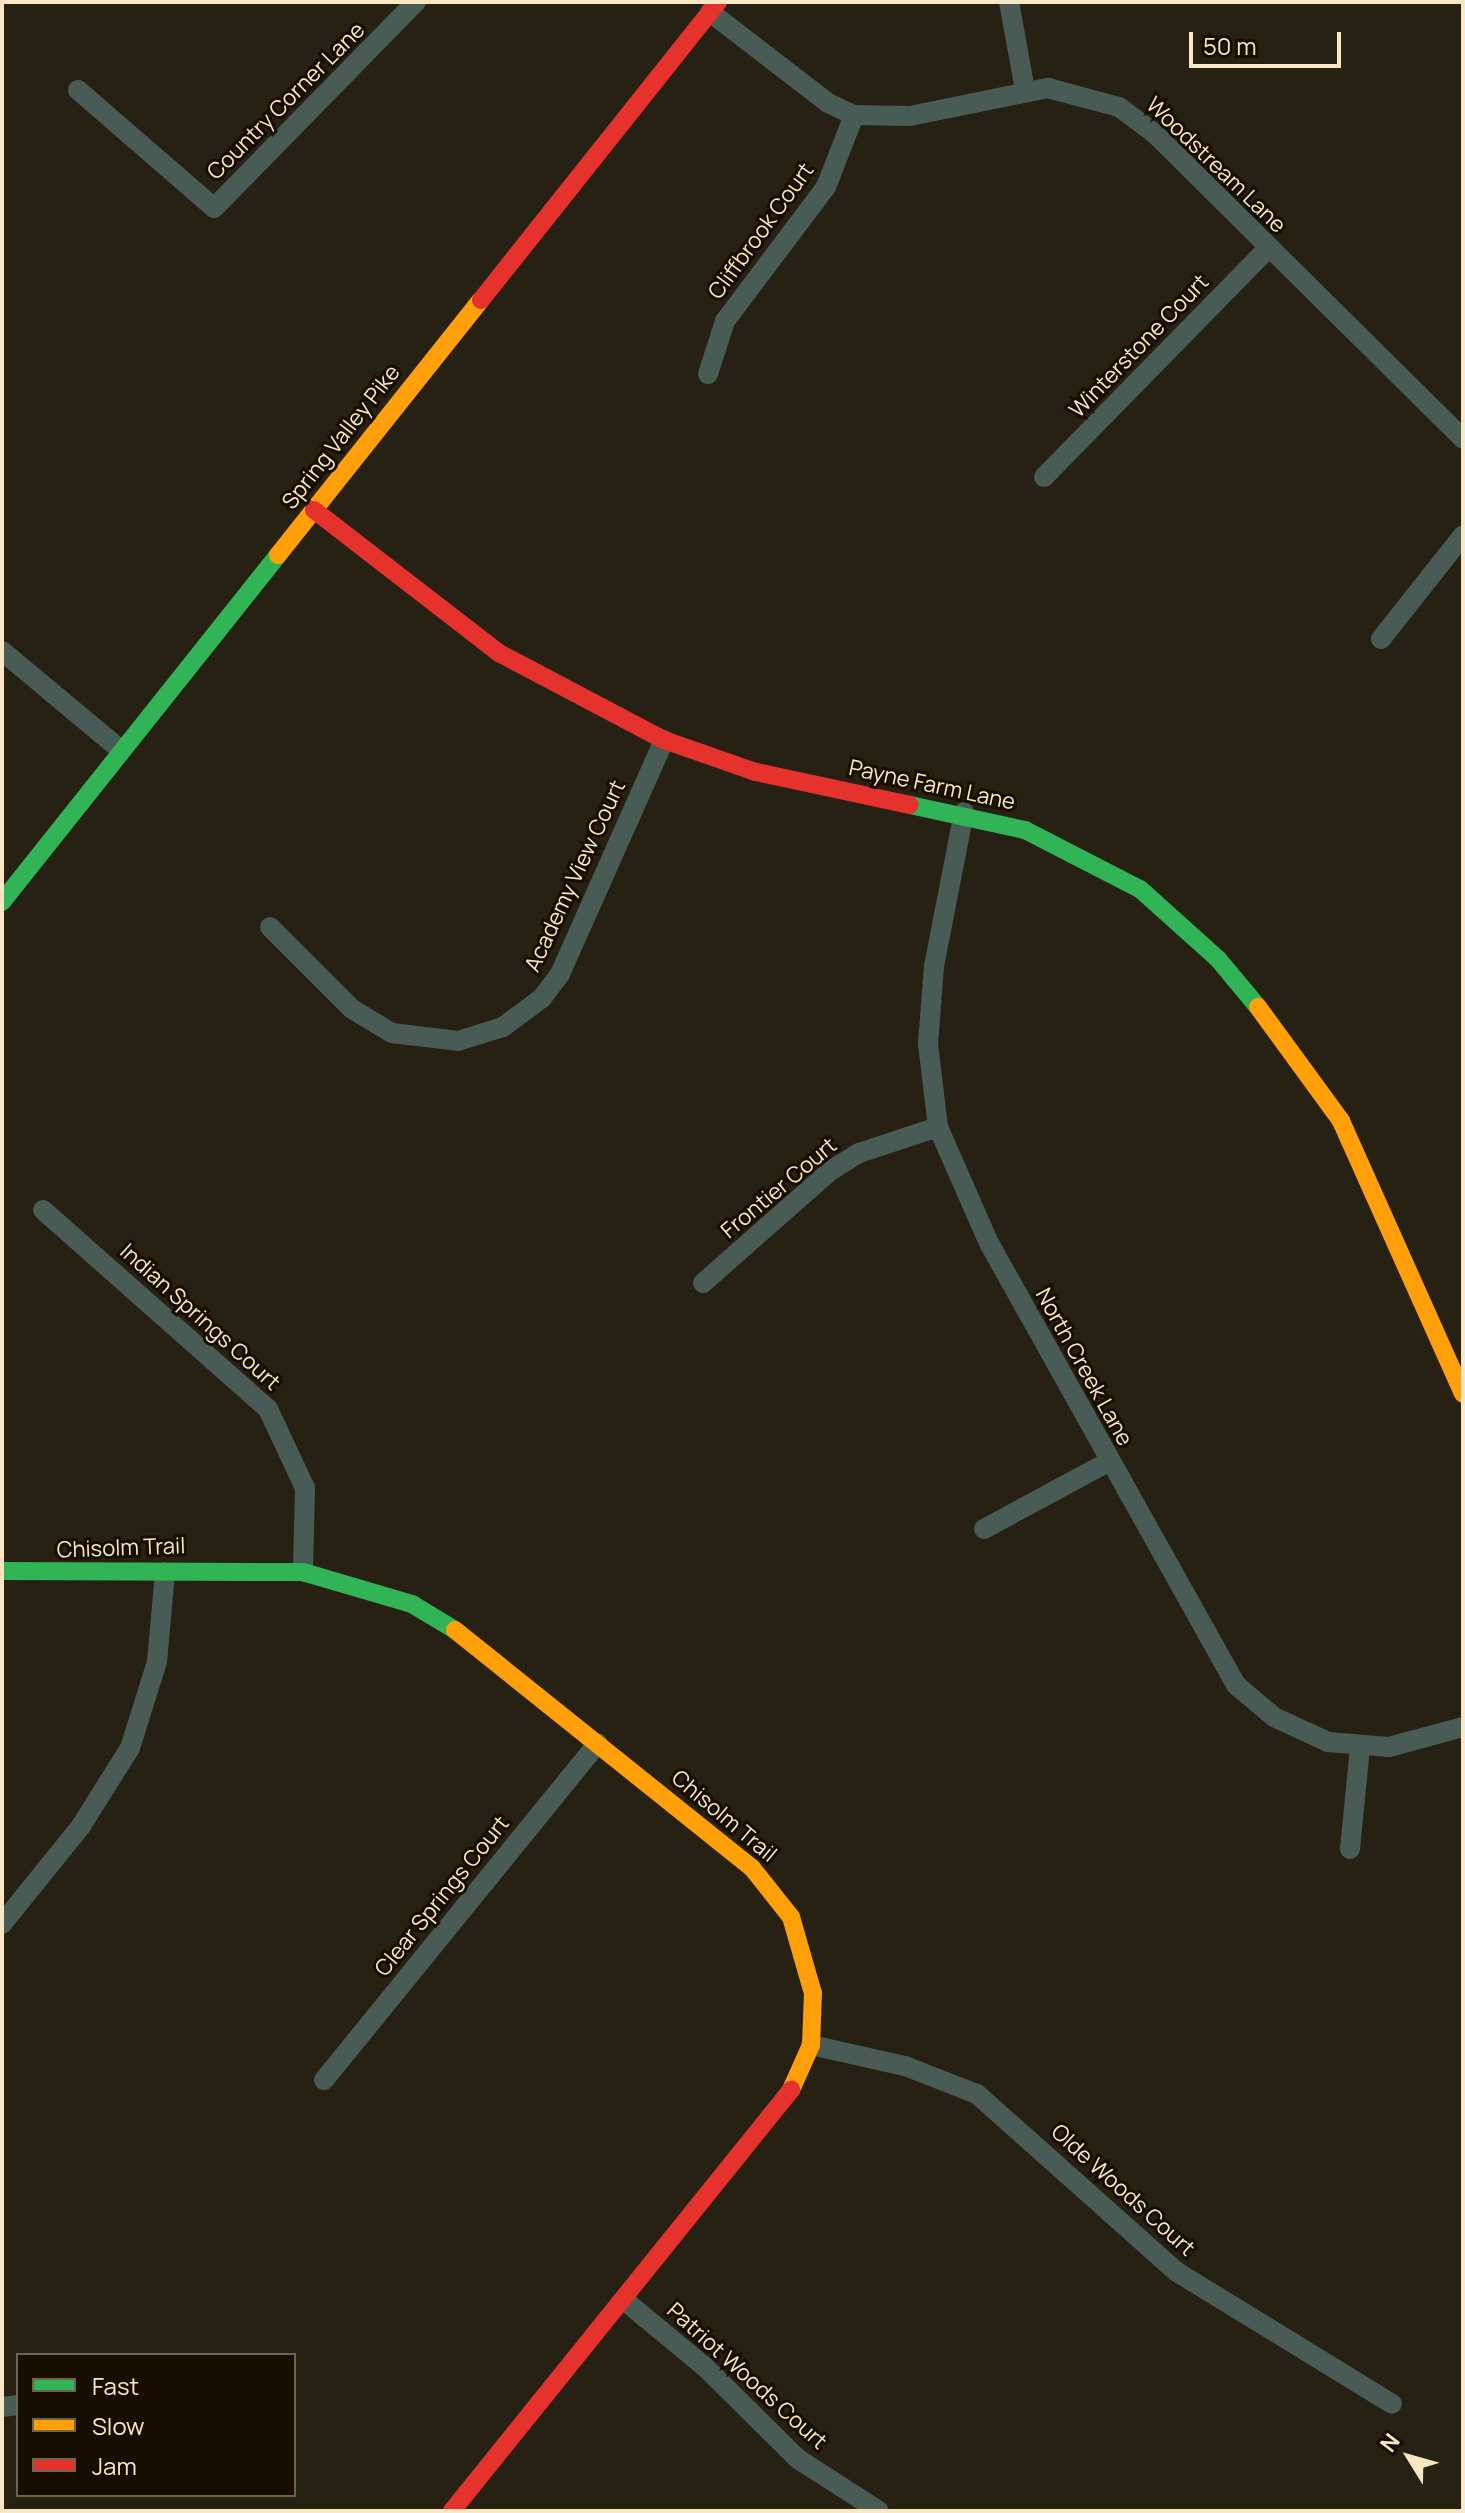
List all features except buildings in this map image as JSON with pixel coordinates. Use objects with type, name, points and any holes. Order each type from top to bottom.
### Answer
[{"type":"street","name":"Country Corner Lane","points":[[78,90],[214,208],[416,2]]},
{"type":"street","points":[[1009,2],[1025,90]]},
{"type":"street","name":"Woodstream Lane","points":[[714,7],[828,103],[854,115],[910,116],[1025,90],[1070,90],[1119,107],[1463,439]]},
{"type":"street","name":"Spring Valley Pike","points":[[2,902],[714,7]]},
{"type":"street","name":"Cliffbrook Court","points":[[708,374],[725,321],[826,187],[854,115]]},
{"type":"street","name":"Winterstone Court","points":[[1044,477],[1268,248]]},
{"type":"street","name":"Payne Farm Lane","points":[[314,510],[499,653],[664,740],[770,776],[964,812],[1025,830],[1105,866],[1174,916],[1218,959],[1275,1026],[1341,1121],[1463,1394]]},
{"type":"street","points":[[1381,639],[1463,535]]},
{"type":"street","points":[[2,651],[121,750]]},
{"type":"street","name":"Academy View Court","points":[[270,927],[352,1009],[392,1033],[458,1041],[503,1027],[542,998],[560,974],[664,740]]},
{"type":"street","name":"North Creek Lane","points":[[964,812],[929,1005],[938,1127],[982,1230],[1108,1462],[1236,1685],[1307,1735],[1360,1747],[1416,1744],[1463,1727]]},
{"type":"street","name":"Frontier Court","points":[[703,1283],[830,1171],[859,1153],[938,1127]]},
{"type":"street","name":"Indian Springs Court","points":[[43,1210],[268,1409],[305,1488],[303,1572]]},
{"type":"street","points":[[984,1529],[1108,1462]]},
{"type":"street","name":"Chisolm Trail","points":[[2,1571],[303,1572],[378,1590],[442,1620],[598,1743],[771,1887],[791,1917],[809,1963],[811,2045],[782,2105],[452,2511]]},
{"type":"street","points":[[2,1924],[81,1826],[130,1748],[157,1662],[165,1572]]},
{"type":"street","name":"Clear Springs Court","points":[[324,2080],[598,1743]]},
{"type":"street","points":[[1350,1849],[1360,1747]]},
{"type":"street","name":"Olde Woods Court","points":[[811,2045],[905,2066],[977,2094],[1177,2272],[1392,2404]]},
{"type":"street","name":"Patriot Woods Court","points":[[624,2300],[705,2367],[798,2459],[879,2511]]},
{"type":"traffic: fast","points":[[2,902],[278,555]]},
{"type":"traffic: fast","points":[[910,805],[1025,830],[1140,889],[1218,959],[1258,1007]]},
{"type":"traffic: fast","points":[[2,1571],[303,1572],[412,1604],[455,1630]]},
{"type":"traffic: slow","points":[[278,555],[481,300]]},
{"type":"traffic: slow","points":[[1258,1007],[1341,1121],[1463,1394]]},
{"type":"traffic: slow","points":[[455,1630],[752,1868],[791,1917],[813,1993],[811,2045],[791,2090]]},
{"type":"traffic: jam","points":[[481,300],[718,2]]},
{"type":"traffic: jam","points":[[314,510],[499,653],[664,740],[756,772],[910,805]]},
{"type":"traffic: jam","points":[[452,2511],[791,2090]]}]
